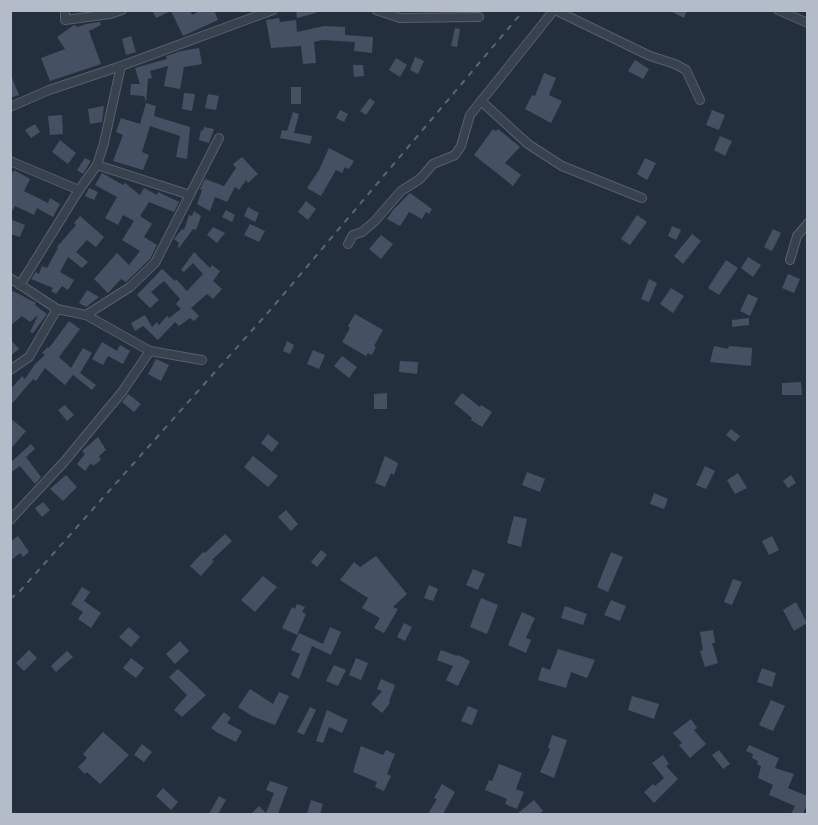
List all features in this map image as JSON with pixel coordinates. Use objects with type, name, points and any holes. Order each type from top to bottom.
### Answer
[{"type":"street","points":[[64,10],[65,20],[110,14],[122,10]]},
{"type":"street","points":[[10,107],[49,90],[273,10]]},
{"type":"street","points":[[376,10],[400,18],[479,17]]},
{"type":"street","points":[[348,244],[353,235],[362,232],[374,222],[401,191],[420,179],[432,164],[455,155],[461,146],[470,115],[554,10],[650,56],[686,70],[700,100]]},
{"type":"street","points":[[778,10],[807,23]]},
{"type":"street","points":[[20,285],[97,165],[121,66]]},
{"type":"street","points":[[481,101],[528,144],[562,166],[642,198]]},
{"type":"street","points":[[86,315],[130,287],[155,263],[219,138]]},
{"type":"street","points":[[10,161],[79,190]]},
{"type":"street","points":[[97,165],[190,195]]},
{"type":"street","points":[[790,260],[797,236],[807,224]]},
{"type":"street","points":[[10,278],[57,309],[86,315],[150,351],[202,360]]},
{"type":"street","points":[[10,370],[29,357],[57,309]]},
{"type":"street","points":[[10,520],[64,462],[122,392],[150,351]]},
{"type":"building","points":[[152,10],[190,10],[192,15],[201,10],[214,10],[218,20],[183,36],[171,11],[156,18]]},
{"type":"building","points":[[296,10],[316,10],[316,13],[297,18]]},
{"type":"building","points":[[668,10],[687,10],[684,18]]},
{"type":"building","points":[[279,18],[280,22],[296,20],[297,32],[324,26],[345,27],[345,35],[373,37],[372,53],[354,51],[355,42],[322,40],[314,42],[316,63],[303,64],[301,46],[271,48],[266,20]]},
{"type":"building","points":[[100,22],[101,25],[89,31],[101,64],[50,81],[41,58],[65,49],[57,37],[74,25],[78,27]]},
{"type":"building","points":[[455,28],[460,29],[457,47],[451,46]]},
{"type":"building","points":[[131,36],[136,52],[126,55],[122,39]]},
{"type":"building","points":[[199,48],[202,64],[184,67],[180,89],[164,86],[168,66],[150,71],[152,78],[148,79],[146,102],[144,96],[130,95],[131,84],[140,84],[135,68],[167,59],[166,56],[181,51]]},
{"type":"building","points":[[415,57],[424,61],[418,74],[410,70]]},
{"type":"building","points":[[396,58],[407,65],[400,77],[389,70]]},
{"type":"building","points":[[635,60],[649,69],[643,79],[628,71]]},
{"type":"building","points":[[353,65],[363,65],[364,76],[354,77]]},
{"type":"building","points":[[10,73],[19,95],[10,98]]},
{"type":"building","points":[[544,73],[556,78],[549,95],[562,101],[551,123],[525,109],[532,95],[535,96]]},
{"type":"building","points":[[291,87],[301,87],[301,104],[291,104]]},
{"type":"building","points":[[184,93],[195,94],[192,111],[182,109]]},
{"type":"building","points":[[208,94],[219,96],[216,110],[205,108]]},
{"type":"building","points":[[370,98],[375,102],[366,115],[360,111]]},
{"type":"building","points":[[146,103],[156,106],[154,116],[190,127],[187,159],[176,157],[180,136],[150,126],[142,152],[149,155],[143,170],[113,161],[123,135],[116,132],[121,118],[140,124]]},
{"type":"building","points":[[104,106],[102,122],[90,124],[88,109]]},
{"type":"building","points":[[340,110],[348,114],[344,122],[336,118]]},
{"type":"building","points":[[712,110],[725,115],[719,130],[706,125]]},
{"type":"building","points":[[293,112],[299,114],[294,133],[312,136],[310,144],[280,138],[282,130],[287,131]]},
{"type":"building","points":[[62,115],[63,134],[50,135],[48,116]]},
{"type":"building","points":[[35,124],[40,132],[31,138],[25,130]]},
{"type":"building","points":[[204,127],[214,129],[209,143],[199,140]]},
{"type":"building","points":[[493,129],[496,131],[498,129],[520,147],[505,163],[521,175],[513,186],[474,155]]},
{"type":"building","points":[[720,136],[732,141],[725,156],[714,150]]},
{"type":"building","points":[[60,140],[76,153],[68,164],[52,152]]},
{"type":"building","points":[[329,148],[354,161],[349,169],[345,167],[342,173],[336,170],[321,196],[307,188],[319,170]]},
{"type":"building","points":[[242,157],[258,174],[248,183],[246,180],[239,190],[235,187],[227,202],[215,197],[210,211],[197,204],[205,179],[224,186],[236,168],[233,164]]},
{"type":"building","points":[[85,158],[91,161],[83,174],[77,170]]},
{"type":"building","points":[[645,158],[656,163],[647,180],[637,174]]},
{"type":"building","points":[[14,170],[30,179],[24,191],[48,203],[50,198],[60,204],[53,217],[37,208],[34,215],[15,206],[10,215],[10,176]]},
{"type":"building","points":[[102,173],[123,185],[125,183],[140,195],[144,188],[179,202],[174,212],[149,202],[140,216],[152,224],[144,237],[157,245],[150,259],[126,282],[121,279],[108,293],[94,279],[117,253],[129,265],[140,251],[122,240],[134,221],[123,215],[118,225],[105,218],[117,197],[95,185]]},
{"type":"building","points":[[89,188],[98,192],[94,200],[85,196]]},
{"type":"building","points":[[410,193],[432,209],[429,214],[426,212],[422,219],[409,212],[400,226],[387,219],[393,210]]},
{"type":"building","points":[[306,201],[316,209],[308,220],[298,212]]},
{"type":"building","points":[[248,207],[259,213],[255,222],[244,216]]},
{"type":"building","points":[[226,210],[235,215],[232,222],[222,217]]},
{"type":"building","points":[[194,211],[201,216],[196,230],[193,229],[179,248],[179,243],[174,239],[182,229],[184,230],[189,215],[192,216]]},
{"type":"building","points":[[637,215],[647,222],[630,245],[621,239]]},
{"type":"building","points":[[80,216],[104,237],[96,247],[87,240],[76,252],[88,262],[82,268],[68,257],[60,272],[74,280],[68,290],[62,286],[56,294],[51,291],[53,288],[31,279],[36,272],[39,274],[42,266],[47,268],[57,247],[76,225],[74,223]]},
{"type":"building","points":[[10,219],[25,225],[20,237],[10,234]]},
{"type":"building","points":[[250,224],[265,231],[259,242],[244,235]]},
{"type":"building","points":[[672,226],[681,230],[676,240],[668,236]]},
{"type":"building","points":[[213,227],[225,233],[217,243],[207,235]]},
{"type":"building","points":[[773,229],[781,233],[772,251],[764,247]]},
{"type":"building","points":[[692,234],[701,241],[683,264],[674,256]]},
{"type":"building","points":[[381,235],[393,244],[381,259],[369,249]]},
{"type":"building","points":[[194,252],[210,268],[212,265],[220,271],[213,281],[222,289],[213,299],[207,294],[191,308],[199,316],[194,321],[190,318],[179,326],[175,322],[158,340],[143,326],[135,331],[131,323],[145,315],[152,327],[157,322],[159,325],[167,316],[169,318],[181,309],[176,304],[180,299],[164,281],[151,292],[159,300],[150,308],[137,295],[162,269],[187,291],[203,274],[193,263],[184,272],[181,270]]},
{"type":"building","points":[[748,257],[761,265],[753,277],[741,268]]},
{"type":"building","points":[[726,260],[738,268],[719,295],[708,288]]},
{"type":"building","points":[[788,274],[800,279],[794,293],[782,288]]},
{"type":"building","points":[[649,279],[657,283],[649,302],[641,299]]},
{"type":"building","points":[[671,288],[684,296],[673,313],[660,304]]},
{"type":"building","points":[[87,290],[99,297],[86,307],[79,303]]},
{"type":"building","points":[[13,291],[36,303],[35,305],[47,314],[33,333],[30,332],[38,315],[30,322],[22,316],[10,326],[10,295]]},
{"type":"building","points":[[748,294],[758,298],[750,316],[740,311]]},
{"type":"building","points":[[355,314],[383,330],[372,355],[368,353],[366,356],[342,342]]},
{"type":"building","points":[[749,318],[749,325],[732,327],[732,320]]},
{"type":"building","points":[[69,321],[80,329],[59,357],[71,368],[83,348],[92,353],[80,373],[96,385],[92,390],[73,375],[65,385],[45,368],[36,381],[33,379],[10,406],[10,390],[22,376],[25,379],[35,364],[45,355],[42,353],[49,348]]},
{"type":"building","points":[[10,339],[19,349],[10,356]]},
{"type":"building","points":[[287,341],[294,345],[290,354],[283,351]]},
{"type":"building","points":[[102,342],[117,351],[120,345],[130,351],[123,364],[108,356],[103,365],[92,359]]},
{"type":"building","points":[[714,346],[728,349],[729,346],[752,348],[751,366],[710,362]]},
{"type":"building","points":[[313,350],[325,355],[319,369],[307,364]]},
{"type":"building","points":[[342,356],[357,367],[349,378],[334,366]]},
{"type":"building","points":[[156,359],[169,365],[161,381],[148,374]]},
{"type":"building","points":[[400,361],[418,362],[417,374],[399,372]]},
{"type":"building","points":[[801,382],[802,395],[782,395],[782,383]]},
{"type":"building","points":[[387,393],[387,409],[374,409],[374,394]]},
{"type":"building","points":[[462,393],[480,407],[481,405],[492,412],[482,427],[471,420],[472,418],[454,403]]},
{"type":"building","points":[[128,394],[141,404],[134,412],[122,402]]},
{"type":"building","points":[[65,405],[74,415],[67,421],[58,410]]},
{"type":"building","points":[[10,418],[26,431],[10,450]]},
{"type":"building","points":[[731,429],[740,436],[735,442],[726,435]]},
{"type":"building","points":[[268,434],[279,443],[272,452],[261,443]]},
{"type":"building","points":[[98,437],[106,450],[99,456],[101,460],[93,466],[91,463],[85,471],[77,464],[85,454],[82,451]]},
{"type":"building","points":[[31,444],[35,449],[26,457],[41,477],[35,484],[20,466],[10,473],[10,463]]},
{"type":"building","points":[[253,456],[278,476],[268,487],[244,467]]},
{"type":"building","points":[[385,456],[398,463],[394,475],[391,473],[385,487],[375,483]]},
{"type":"building","points":[[705,466],[715,471],[706,489],[696,485]]},
{"type":"building","points":[[527,472],[545,479],[540,492],[522,485]]},
{"type":"building","points":[[738,473],[747,488],[735,494],[727,480]]},
{"type":"building","points":[[66,475],[77,487],[63,501],[50,489]]},
{"type":"building","points":[[791,475],[796,483],[788,488],[783,481]]},
{"type":"building","points":[[654,493],[668,499],[664,509],[650,504]]},
{"type":"building","points":[[43,502],[50,510],[42,517],[35,508]]},
{"type":"building","points":[[286,510],[298,524],[291,531],[278,517]]},
{"type":"building","points":[[514,516],[527,519],[521,547],[507,543]]},
{"type":"building","points":[[225,534],[232,541],[212,560],[214,561],[201,576],[190,566]]},
{"type":"building","points":[[18,536],[29,552],[23,557],[20,553],[10,561],[10,542]]},
{"type":"building","points":[[772,536],[779,550],[769,555],[762,541]]},
{"type":"building","points":[[321,550],[327,555],[317,567],[311,562]]},
{"type":"building","points":[[611,552],[623,557],[608,592],[597,587]]},
{"type":"building","points":[[376,556],[407,594],[393,607],[398,609],[384,633],[374,628],[380,618],[362,608],[368,598],[340,580],[354,562],[360,567]]},
{"type":"building","points":[[473,569],[485,574],[478,590],[466,585]]},
{"type":"building","points":[[263,576],[277,587],[255,612],[241,600]]},
{"type":"building","points":[[733,579],[742,582],[732,605],[724,602]]},
{"type":"building","points":[[429,585],[438,589],[433,601],[424,598]]},
{"type":"building","points":[[82,587],[90,592],[84,601],[101,613],[91,628],[78,619],[83,612],[71,604]]},
{"type":"building","points":[[481,598],[498,605],[487,634],[470,627]]},
{"type":"building","points":[[611,600],[626,606],[620,621],[604,615]]},
{"type":"building","points":[[796,602],[807,623],[794,631],[783,610]]},
{"type":"building","points":[[297,604],[305,607],[302,612],[306,614],[297,635],[282,628],[292,607],[295,609]]},
{"type":"building","points":[[565,606],[587,614],[583,625],[561,618]]},
{"type":"building","points":[[522,612],[535,618],[526,638],[531,640],[526,653],[508,645]]},
{"type":"building","points":[[404,623],[412,627],[405,641],[397,637]]},
{"type":"building","points":[[129,627],[140,637],[131,647],[119,637]]},
{"type":"building","points":[[330,627],[341,632],[331,655],[312,646],[299,679],[291,675],[300,654],[291,650],[299,633],[323,644]]},
{"type":"building","points":[[713,630],[715,643],[712,643],[718,663],[705,667],[700,651],[703,650],[700,632]]},
{"type":"building","points":[[180,641],[189,651],[175,664],[166,654]]},
{"type":"building","points":[[558,649],[595,660],[587,678],[571,672],[566,688],[538,680],[542,667],[550,670]]},
{"type":"building","points":[[29,650],[37,658],[24,671],[16,663]]},
{"type":"building","points":[[441,650],[470,661],[458,686],[446,680],[453,666],[437,660]]},
{"type":"building","points":[[67,651],[73,657],[56,672],[51,666]]},
{"type":"building","points":[[131,658],[144,668],[136,678],[123,668]]},
{"type":"building","points":[[356,658],[368,663],[361,680],[349,675]]},
{"type":"building","points":[[334,665],[346,670],[338,686],[326,681]]},
{"type":"building","points":[[762,668],[776,673],[772,687],[757,682]]},
{"type":"building","points":[[178,669],[206,695],[182,717],[174,710],[187,695],[169,677]]},
{"type":"building","points":[[381,679],[395,685],[390,703],[382,713],[371,704],[382,691],[377,689]]},
{"type":"building","points":[[250,689],[273,704],[279,692],[289,696],[275,725],[252,716],[238,707]]},
{"type":"building","points":[[632,696],[659,704],[654,719],[628,710]]},
{"type":"building","points":[[771,700],[785,706],[773,731],[759,725]]},
{"type":"building","points":[[468,706],[478,710],[472,725],[461,721]]},
{"type":"building","points":[[310,707],[316,710],[304,735],[297,732]]},
{"type":"building","points":[[327,710],[348,720],[342,733],[329,727],[323,743],[316,741]]},
{"type":"building","points":[[224,712],[231,718],[227,723],[242,731],[236,742],[211,728]]},
{"type":"building","points":[[691,719],[697,728],[694,730],[706,744],[690,758],[679,745],[682,743],[673,733]]},
{"type":"building","points":[[103,732],[129,755],[100,784],[78,767],[87,758],[83,754]]},
{"type":"building","points":[[552,735],[567,740],[554,778],[540,772],[550,749],[548,748]]},
{"type":"building","points":[[142,744],[152,752],[144,762],[134,755]]},
{"type":"building","points":[[749,745],[779,758],[775,768],[794,774],[788,788],[807,796],[803,814],[791,814],[795,806],[769,795],[773,785],[758,778],[761,766],[752,758],[753,754],[746,751]]},
{"type":"building","points":[[361,746],[383,755],[386,750],[395,754],[387,774],[391,776],[384,791],[375,787],[377,782],[353,772]]},
{"type":"building","points":[[719,750],[730,764],[723,769],[712,755]]},
{"type":"building","points":[[663,755],[669,764],[666,766],[678,779],[654,803],[644,792],[664,778],[652,763]]},
{"type":"building","points":[[499,764],[522,773],[516,789],[524,792],[517,809],[505,804],[507,799],[485,790],[489,780],[492,781]]},
{"type":"building","points":[[270,781],[288,787],[278,814],[251,814],[259,806],[266,813],[274,793],[266,790]]},
{"type":"building","points":[[442,784],[455,792],[443,814],[428,814],[437,799],[434,798]]},
{"type":"building","points":[[163,788],[178,802],[171,810],[156,796]]},
{"type":"building","points":[[219,796],[226,800],[218,814],[209,814]]},
{"type":"building","points":[[311,800],[323,804],[320,814],[307,814]]},
{"type":"building","points":[[534,800],[543,811],[539,814],[517,814]]},
{"type":"railway","points":[[10,599],[20,591],[272,308],[524,10]]}]
